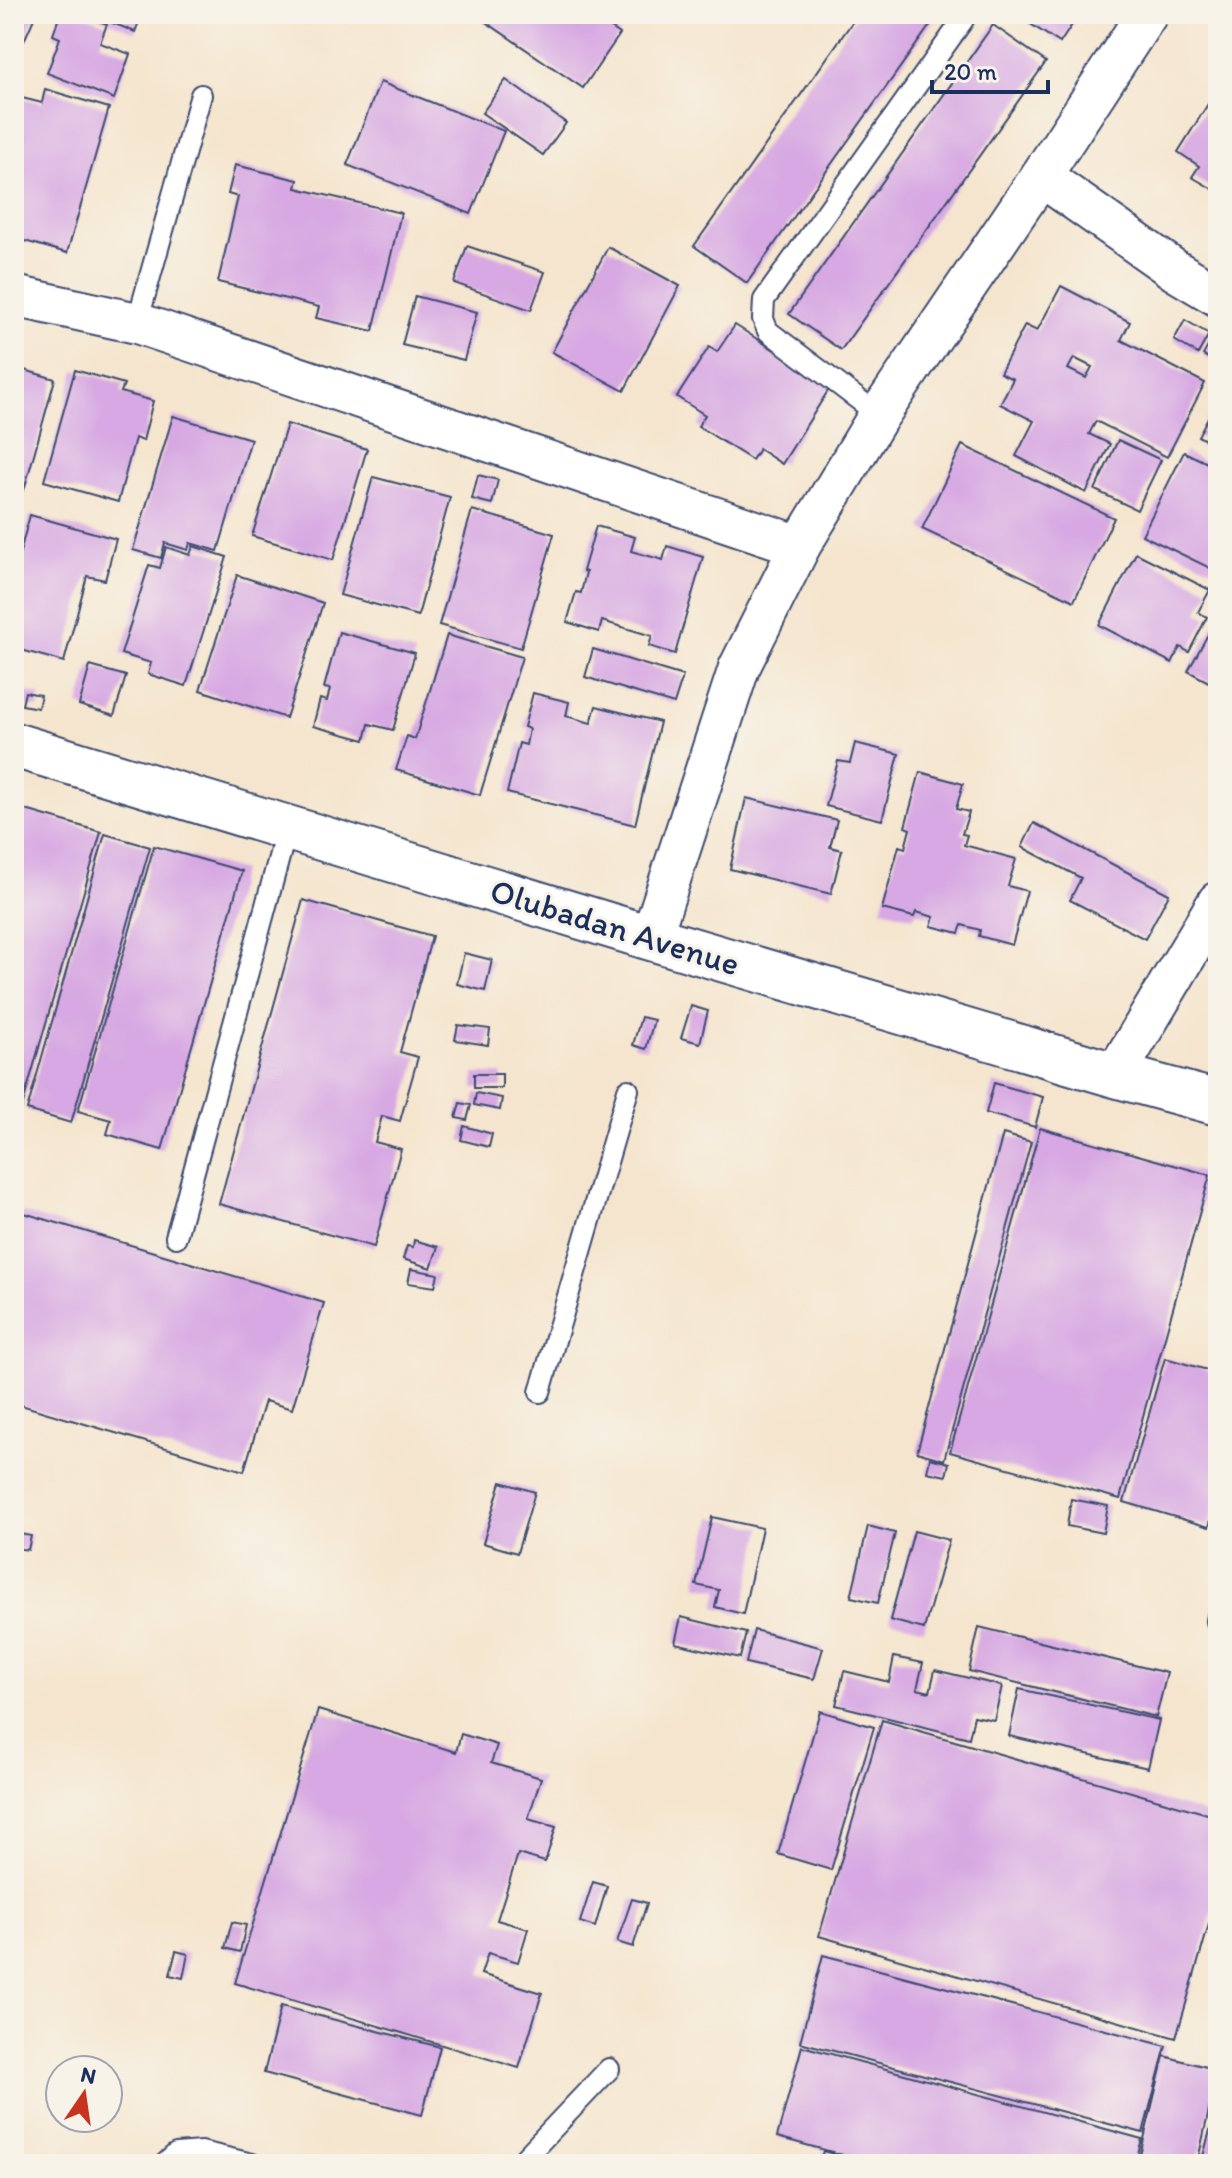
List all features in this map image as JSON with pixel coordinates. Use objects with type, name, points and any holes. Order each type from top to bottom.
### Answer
[{"type":"street","points":[[651,938],[739,668],[800,546],[879,415],[1147,14]]},
{"type":"street","points":[[1041,176],[1176,271],[1218,296]]},
{"type":"street","points":[[14,296],[137,323],[800,546]]},
{"type":"street","name":"Olubadan Avenue","points":[[14,745],[651,938],[1218,1103]]},
{"type":"street","points":[[1115,1075],[1218,902]]},
{"type":"lane","points":[[879,415],[768,331],[763,319],[764,300],[963,20]]},
{"type":"lane","points":[[137,323],[201,95]]},
{"type":"lane","points":[[176,1237],[287,828]]},
{"type":"lane","points":[[540,1392],[628,1090]]},
{"type":"lane","points":[[519,2164],[609,2069]]},
{"type":"lane","points":[[165,2164],[176,2154],[201,2152],[252,2164]]},
{"type":"building","points":[[14,14],[36,14],[20,50],[14,48]]},
{"type":"building","points":[[60,14],[80,14],[107,24],[100,43],[130,54],[114,99],[47,73],[60,38],[53,35]]},
{"type":"building","points":[[90,14],[142,14],[135,32]]},
{"type":"building","points":[[474,14],[591,14],[620,34],[583,88]]},
{"type":"building","points":[[858,14],[938,14],[747,283],[694,246]]},
{"type":"building","points":[[1015,14],[1079,14],[1060,43]]},
{"type":"building","points":[[993,25],[1046,62],[841,350],[789,314]]},
{"type":"building","points":[[506,80],[566,123],[543,155],[482,113]]},
{"type":"building","points":[[380,82],[504,131],[471,214],[347,165]]},
{"type":"building","points":[[1218,88],[1218,192],[1192,177],[1199,166],[1178,152]]},
{"type":"building","points":[[45,89],[109,108],[67,253],[14,238],[14,128],[22,98],[42,103]]},
{"type":"building","points":[[235,165],[298,180],[296,188],[401,213],[373,331],[316,318],[319,307],[218,282],[238,197],[228,194]]},
{"type":"building","points":[[467,246],[545,272],[531,310],[454,283]]},
{"type":"building","points":[[608,247],[680,286],[624,391],[552,352]]},
{"type":"building","points":[[1061,286],[1130,322],[1121,340],[1205,383],[1167,457],[1096,421],[1089,434],[1110,444],[1086,493],[1016,456],[1034,421],[1000,404],[1013,379],[1000,373],[1025,325],[1037,331]],"holes":[[[1074,358],[1092,367],[1086,378],[1068,369]]]},
{"type":"building","points":[[415,296],[477,312],[464,360],[402,345]]},
{"type":"building","points":[[1185,320],[1209,334],[1198,354],[1174,340]]},
{"type":"building","points":[[735,325],[831,386],[782,464],[759,449],[752,460],[698,426],[705,415],[677,397],[709,347],[717,352]]},
{"type":"building","points":[[1214,336],[1218,338],[1218,363],[1203,355]]},
{"type":"building","points":[[14,367],[55,379],[24,490],[14,488]]},
{"type":"building","points":[[75,370],[124,384],[121,392],[153,401],[143,441],[135,438],[118,502],[44,481]]},
{"type":"building","points":[[1218,399],[1218,447],[1198,436]]},
{"type":"building","points":[[173,416],[251,439],[218,551],[190,543],[188,550],[165,543],[161,558],[133,550]]},
{"type":"building","points":[[287,424],[367,449],[333,560],[252,536]]},
{"type":"building","points":[[1118,440],[1161,460],[1137,510],[1095,490]]},
{"type":"building","points":[[962,445],[1114,518],[1074,601],[922,529]]},
{"type":"building","points":[[1184,452],[1218,468],[1218,572],[1142,535]]},
{"type":"building","points":[[478,475],[498,480],[492,504],[472,499]]},
{"type":"building","points":[[373,477],[450,497],[418,616],[340,595]]},
{"type":"building","points":[[472,510],[554,534],[521,648],[439,625]]},
{"type":"building","points":[[30,515],[116,539],[105,580],[87,576],[64,662],[14,648],[14,574]]},
{"type":"building","points":[[596,526],[635,537],[631,551],[663,560],[667,546],[703,557],[675,654],[649,646],[652,636],[602,621],[599,632],[567,622],[576,592],[581,593],[586,572],[583,571]]},
{"type":"building","points":[[193,546],[227,557],[186,686],[148,674],[151,663],[121,654],[149,565],[160,568],[166,547],[190,555]]},
{"type":"building","points":[[1136,553],[1210,590],[1198,612],[1207,617],[1189,652],[1180,647],[1172,663],[1099,625]]},
{"type":"building","points":[[237,575],[323,603],[286,718],[200,690]]},
{"type":"building","points":[[1218,616],[1218,687],[1188,671]]},
{"type":"building","points":[[339,632],[415,653],[393,730],[369,724],[365,740],[313,726],[320,699],[327,701],[330,689],[324,688]]},
{"type":"building","points":[[447,635],[522,657],[480,795],[396,770],[407,736],[415,739]]},
{"type":"building","points":[[593,649],[683,676],[674,704],[585,677]]},
{"type":"building","points":[[90,666],[126,676],[114,716],[79,705]]},
{"type":"building","points":[[25,692],[41,695],[38,708],[22,705]]},
{"type":"building","points":[[533,693],[569,702],[566,716],[591,723],[596,706],[660,722],[635,825],[507,793],[519,743],[526,745],[529,729],[524,727]]},
{"type":"building","points":[[855,743],[899,754],[882,820],[826,806],[838,761],[850,763]]},
{"type":"building","points":[[920,772],[963,784],[956,809],[969,812],[962,834],[967,835],[964,845],[1016,859],[1008,886],[1027,891],[1012,945],[979,936],[980,930],[962,925],[959,933],[931,926],[934,917],[916,912],[914,917],[882,909],[899,846],[905,848],[910,829],[905,827]]},
{"type":"building","points":[[746,798],[837,820],[830,847],[842,850],[831,894],[730,869]]},
{"type":"building","points":[[19,808],[101,832],[21,1110],[14,1108],[14,825]]},
{"type":"building","points":[[1034,823],[1169,894],[1145,939],[1070,900],[1081,878],[1022,847]]},
{"type":"building","points":[[105,834],[150,847],[71,1123],[27,1110]]},
{"type":"building","points":[[154,846],[242,871],[162,1150],[107,1134],[111,1120],[78,1111]]},
{"type":"building","points":[[303,900],[432,936],[400,1052],[418,1057],[400,1121],[382,1116],[375,1142],[401,1149],[374,1247],[219,1204]]},
{"type":"building","points":[[464,953],[492,960],[485,991],[457,984]]},
{"type":"building","points":[[691,1006],[708,1011],[700,1043],[681,1038]]},
{"type":"building","points":[[641,1017],[654,1020],[646,1049],[633,1045]]},
{"type":"building","points":[[458,1025],[490,1029],[488,1045],[455,1040]]},
{"type":"building","points":[[474,1074],[502,1074],[502,1088],[474,1088]]},
{"type":"building","points":[[994,1083],[1043,1097],[1035,1127],[986,1113]]},
{"type":"building","points":[[476,1093],[502,1098],[500,1110],[474,1105]]},
{"type":"building","points":[[460,1103],[471,1105],[467,1120],[456,1118]]},
{"type":"building","points":[[464,1126],[492,1134],[489,1147],[461,1140]]},
{"type":"building","points":[[1040,1128],[1210,1175],[1120,1499],[950,1452]]},
{"type":"building","points":[[1003,1134],[1031,1142],[944,1460],[917,1452]]},
{"type":"building","points":[[14,1210],[324,1303],[292,1409],[265,1401],[244,1471],[14,1403]]},
{"type":"building","points":[[414,1240],[438,1247],[431,1268],[403,1259],[407,1246],[413,1247]]},
{"type":"building","points":[[411,1269],[438,1274],[435,1287],[408,1283]]},
{"type":"building","points":[[1165,1358],[1218,1373],[1218,1496],[1209,1527],[1124,1502]]},
{"type":"building","points":[[930,1458],[949,1463],[946,1476],[927,1472]]},
{"type":"building","points":[[501,1482],[535,1492],[517,1553],[483,1543]]},
{"type":"building","points":[[1071,1499],[1108,1506],[1103,1533],[1067,1526]]},
{"type":"building","points":[[712,1517],[762,1528],[743,1614],[715,1607],[719,1590],[696,1585]]},
{"type":"building","points":[[868,1526],[895,1533],[878,1603],[851,1597]]},
{"type":"building","points":[[914,1531],[949,1540],[924,1629],[890,1620]]},
{"type":"building","points":[[14,1533],[31,1536],[28,1550],[14,1548]]},
{"type":"building","points":[[681,1617],[746,1633],[740,1658],[675,1643]]},
{"type":"building","points":[[979,1627],[1167,1673],[1156,1717],[969,1671]]},
{"type":"building","points":[[754,1630],[823,1648],[814,1679],[746,1663]]},
{"type":"building","points":[[894,1657],[923,1663],[917,1689],[930,1692],[935,1670],[1002,1686],[994,1720],[974,1716],[969,1738],[836,1705],[844,1671],[889,1682]]},
{"type":"building","points":[[1019,1689],[1159,1720],[1148,1768],[1009,1736]]},
{"type":"building","points":[[318,1710],[456,1752],[461,1734],[497,1745],[491,1763],[541,1778],[528,1819],[556,1827],[545,1862],[518,1854],[497,1920],[528,1929],[518,1962],[488,1953],[481,1974],[542,1993],[519,2068],[235,1983]]},
{"type":"building","points":[[820,1711],[874,1727],[831,1870],[778,1854]]},
{"type":"building","points":[[882,1720],[1218,1817],[1218,1893],[1176,2038],[819,1936]]},
{"type":"building","points":[[593,1882],[607,1886],[595,1927],[580,1922]]},
{"type":"building","points":[[632,1899],[647,1903],[633,1947],[617,1942]]},
{"type":"building","points":[[232,1922],[246,1925],[240,1952],[225,1948]]},
{"type":"building","points":[[176,1951],[188,1954],[183,1978],[170,1975]]},
{"type":"building","points":[[823,1955],[1166,2046],[1143,2133],[800,2042]]},
{"type":"building","points":[[281,2006],[440,2047],[422,2115],[264,2073]]},
{"type":"building","points":[[802,2046],[1142,2139],[1135,2164],[876,2164],[777,2137]]},
{"type":"building","points":[[1164,2056],[1218,2070],[1197,2164],[1138,2164]]},
{"type":"building","points":[[1217,2104],[1218,2164],[1201,2164]]},
{"type":"building","points":[[823,2151],[865,2163],[865,2164],[819,2164]]}]
